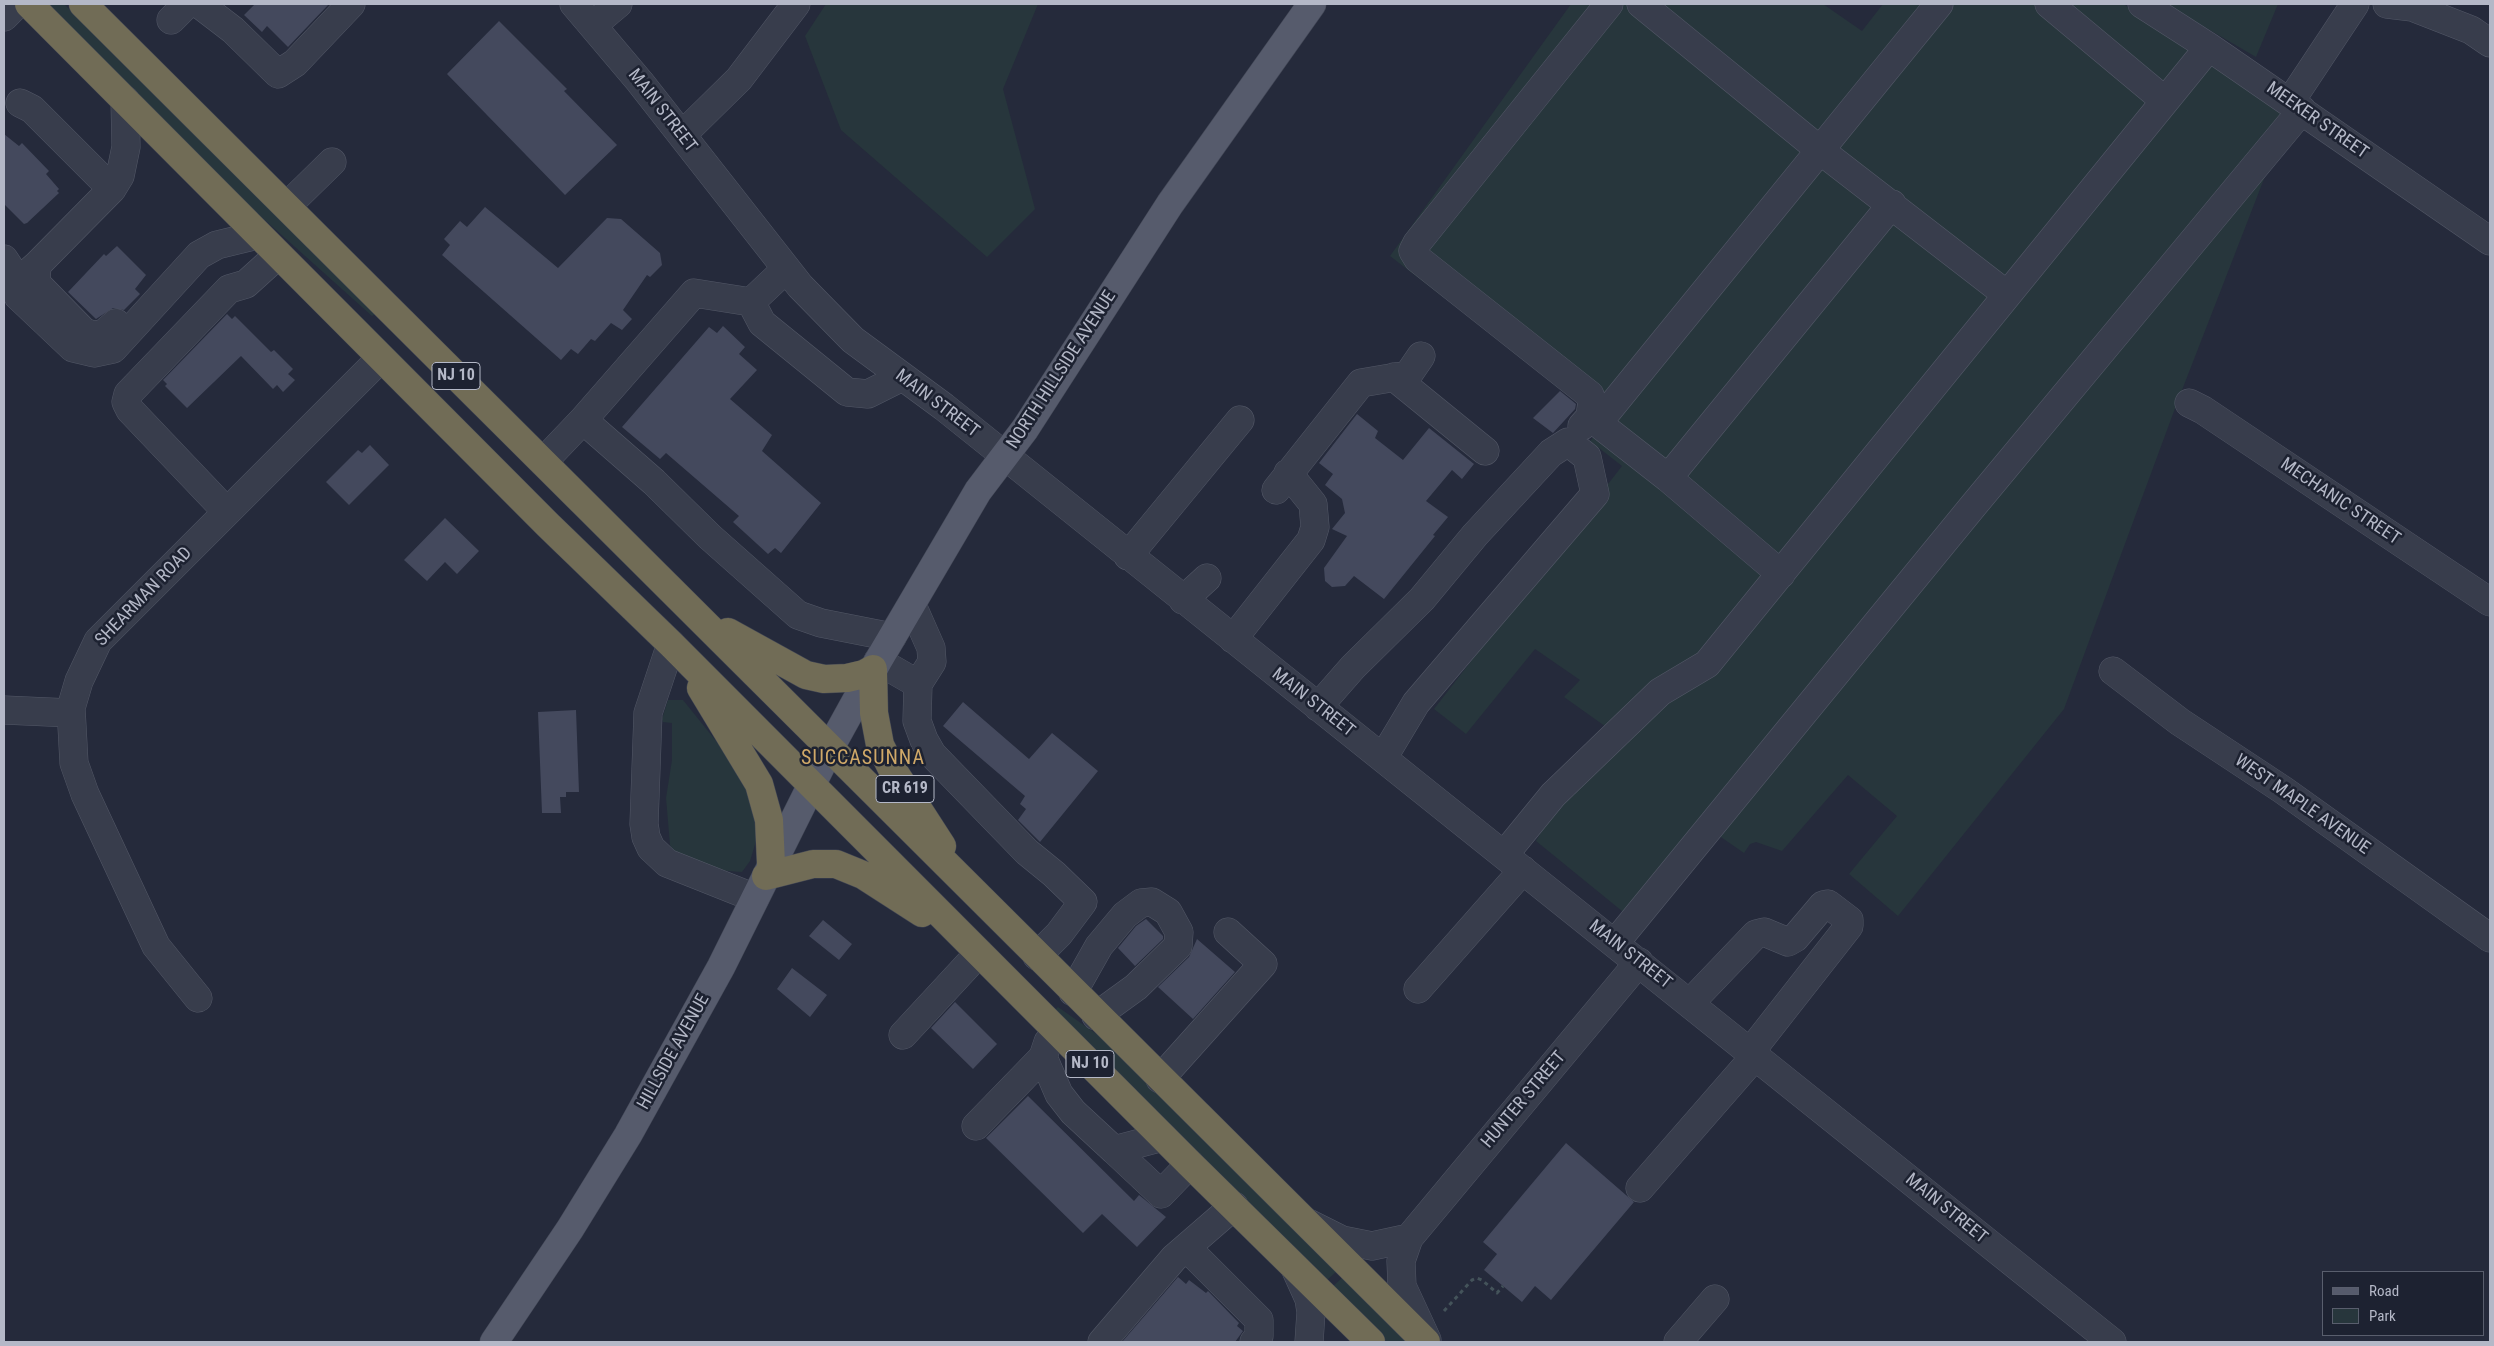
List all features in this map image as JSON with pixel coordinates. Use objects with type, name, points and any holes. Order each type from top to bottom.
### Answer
[{"type":"highway","name":"NJ 10","points":[[29,4],[548,525],[811,783],[1190,1164],[1371,1342]]},
{"type":"highway","name":"NJ 10","points":[[83,4],[694,612],[1096,1016],[1427,1342]]},
{"type":"highway","points":[[694,612],[806,675],[824,679],[847,678],[864,674],[875,665]]},
{"type":"highway","points":[[679,652],[759,784],[769,820],[764,879],[813,864],[836,864],[885,887],[976,950]]},
{"type":"highway","name":"CR 619","points":[[875,665],[875,726],[885,756],[975,895]]},
{"type":"main road","name":"NORTH HILLSIDE AVENUE","points":[[830,748],[875,665],[978,492],[1025,429],[1170,204],[1312,4]]},
{"type":"main road","name":"HILLSIDE AVENUE","points":[[494,1342],[570,1229],[628,1135],[721,967],[830,748]]},
{"type":"street","points":[[4,18],[17,4]]},
{"type":"street","points":[[199,4],[233,30],[278,74],[295,63],[345,6]]},
{"type":"street","name":"MAIN STREET","points":[[574,4],[682,135],[786,269],[839,327],[867,352],[1004,456],[1514,862],[1753,1053],[2104,1340]]},
{"type":"street","points":[[593,25],[618,4]]},
{"type":"street","points":[[682,135],[739,79],[796,4]]},
{"type":"street","points":[[1590,418],[1592,402],[1590,395],[1418,259],[1413,251],[1417,243],[1609,4]]},
{"type":"street","points":[[1641,4],[1821,150],[2006,294]]},
{"type":"street","points":[[1318,707],[1353,667],[1422,599],[1475,535],[1551,453],[1568,442],[1590,418],[1606,412],[1939,4]]},
{"type":"street","points":[[2048,4],[2164,100]]},
{"type":"street","name":"MEEKER STREET","points":[[2142,4],[2296,106],[2490,241]]},
{"type":"street","points":[[1615,943],[1973,506],[2296,106],[2355,4]]},
{"type":"street","points":[[2387,4],[2412,7],[2471,30],[2490,43]]},
{"type":"street","points":[[1418,990],[1514,862],[1553,795],[1654,698],[1681,677],[1707,664],[2006,294],[2209,47]]},
{"type":"street","points":[[13,286],[38,265],[112,189],[120,176],[126,147],[125,100]]},
{"type":"street","points":[[20,103],[32,109],[112,189]]},
{"type":"street","points":[[287,206],[332,162]]},
{"type":"street","points":[[1668,478],[1892,204]]},
{"type":"street","points":[[4,259],[10,268],[13,286],[18,296],[73,348],[94,353],[113,349],[199,255],[217,244],[258,235]]},
{"type":"street","points":[[227,512],[130,410],[126,402],[128,394],[230,289],[246,284],[278,255]]},
{"type":"street","points":[[38,265],[36,281],[39,286],[84,332],[93,335],[107,332],[156,283],[180,276]]},
{"type":"street","points":[[751,302],[786,269]]},
{"type":"street","points":[[542,462],[583,420],[694,293],[751,302]]},
{"type":"street","points":[[751,302],[762,323],[846,392],[868,394],[902,377]]},
{"type":"street","points":[[1233,639],[1311,540],[1313,534],[1315,527],[1312,504],[1282,481],[1362,383],[1408,374],[1421,356]]},
{"type":"street","name":"SHEARMAN ROAD","points":[[198,998],[156,946],[84,794],[74,763],[71,713],[79,681],[98,641],[381,358]]},
{"type":"street","points":[[1394,377],[1485,451]]},
{"type":"street","name":"MECHANIC STREET","points":[[2189,403],[2203,410],[2490,602]]},
{"type":"street","points":[[1590,418],[1668,478],[1781,574]]},
{"type":"street","points":[[583,420],[654,482],[710,537],[798,615],[821,623],[892,636]]},
{"type":"street","points":[[1128,556],[1240,420]]},
{"type":"street","points":[[1383,758],[1416,703],[1595,494],[1587,457],[1568,442]]},
{"type":"street","points":[[1183,600],[1207,578]]},
{"type":"street","points":[[912,605],[931,648],[932,662],[918,684],[917,721],[932,754],[1027,852],[1054,874],[1083,902],[1059,934],[1037,956]]},
{"type":"street","points":[[679,652],[648,713],[644,824],[650,848],[667,863],[764,879]]},
{"type":"street","points":[[875,665],[918,684]]},
{"type":"street","name":"WEST MAPLE AVENUE","points":[[2113,671],[2180,722],[2282,790],[2490,938]]},
{"type":"street","points":[[4,710],[71,713]]},
{"type":"street","points":[[1073,992],[1099,946],[1129,912],[1141,903],[1152,902],[1168,912],[1179,932],[1178,946],[1136,987],[1096,1016]]},
{"type":"street","points":[[1640,1188],[1753,1053],[1849,926],[1849,920],[1828,904],[1823,905],[1795,938],[1788,942],[1764,932],[1756,934],[1690,1003]]},
{"type":"street","points":[[1160,1079],[1263,964],[1228,932]]},
{"type":"street","points":[[903,1035],[976,950]]},
{"type":"street","name":"HUNTER STREET","points":[[1427,1342],[1402,1286],[1401,1261],[1409,1238],[1639,962]]},
{"type":"street","points":[[976,1126],[1043,1057],[1052,1026]]},
{"type":"street","points":[[1043,1057],[1064,1100],[1091,1130],[1161,1194],[1190,1164]]},
{"type":"street","points":[[1114,1150],[1163,1137]]},
{"type":"street","points":[[1102,1342],[1174,1258],[1234,1206]]},
{"type":"street","points":[[1304,1220],[1330,1235],[1372,1246],[1409,1238]]},
{"type":"street","points":[[1187,1248],[1258,1320],[1258,1336],[1254,1342]]},
{"type":"street","points":[[1295,1268],[1308,1299],[1311,1312],[1309,1342]]},
{"type":"street","points":[[1678,1342],[1715,1299]]},
{"type":"path","points":[[1444,1311],[1472,1280],[1477,1278],[1482,1280],[1497,1293],[1503,1286]]},
{"type":"green space","points":[[46,4],[64,4],[375,314],[372,316],[237,195]]},
{"type":"green space","points":[[826,4],[1038,4],[1003,89],[1035,209],[987,257],[841,130],[805,36]]},
{"type":"green space","points":[[1571,4],[1823,4],[1862,31],[1883,4],[2123,4],[2248,79],[2290,112],[2177,403],[2064,709],[1898,916],[1849,874],[1897,816],[1848,775],[1782,851],[1756,842],[1750,844],[1744,853],[1715,833],[1633,920],[1536,841],[1560,798],[1616,734],[1564,697],[1580,680],[1535,649],[1466,734],[1434,709],[1622,466],[1590,441],[1606,423],[1390,256]]},
{"type":"green space","points":[[2165,4],[2278,4],[2256,57]]},
{"type":"green space","points":[[668,700],[683,700],[729,757],[754,794],[757,838],[750,861],[742,872],[715,870],[674,852],[670,845],[666,798],[672,760],[672,723],[663,722],[662,719]]},
{"type":"green space","points":[[1058,1007],[1098,1035],[1120,1055],[1337,1271],[1326,1281],[1055,1010]]},
{"type":"green space","points":[[1343,1277],[1409,1342],[1387,1342],[1332,1287]]},
{"type":"building","points":[[255,4],[329,4],[288,47],[267,26],[262,32],[244,15]]},
{"type":"building","points":[[499,21],[567,89],[564,91],[617,145],[565,195],[447,74]]},
{"type":"building","points":[[4,134],[19,146],[22,143],[49,171],[46,174],[59,189],[57,191],[59,193],[24,224],[4,204]]},
{"type":"building","points":[[485,207],[558,268],[607,218],[621,219],[660,253],[662,265],[650,277],[647,275],[623,310],[632,319],[622,330],[611,323],[595,341],[591,339],[578,354],[571,349],[561,360],[442,255],[450,245],[444,239],[460,221],[467,227]]},
{"type":"building","points":[[117,246],[146,275],[135,289],[140,294],[124,310],[113,308],[96,319],[68,292],[104,254],[106,256]]},
{"type":"building","points":[[227,314],[232,319],[235,316],[271,352],[274,350],[293,369],[288,374],[295,380],[283,392],[277,385],[273,389],[241,356],[187,408],[165,386],[167,384],[163,380]]},
{"type":"building","points":[[723,326],[745,347],[739,354],[757,370],[730,399],[772,435],[762,451],[821,503],[781,553],[775,548],[768,554],[733,522],[739,516],[666,453],[660,459],[622,427],[709,327],[717,333]]},
{"type":"building","points":[[1560,391],[1576,404],[1575,409],[1553,433],[1533,418]]},
{"type":"building","points":[[1357,414],[1378,431],[1375,438],[1403,460],[1429,428],[1474,464],[1462,479],[1452,470],[1426,501],[1448,517],[1384,599],[1354,576],[1345,586],[1332,587],[1325,581],[1324,568],[1347,536],[1332,529],[1345,513],[1342,499],[1325,485],[1333,474],[1319,463]]},
{"type":"building","points":[[370,445],[389,465],[349,505],[326,482],[358,450],[362,453]]},
{"type":"building","points":[[445,518],[479,551],[457,574],[445,562],[427,581],[404,560]]},
{"type":"building","points":[[963,702],[1029,759],[1052,733],[1098,771],[1040,842],[1018,820],[1026,809],[1020,804],[1025,796],[943,726]]},
{"type":"building","points":[[576,710],[579,792],[566,792],[566,797],[560,797],[561,813],[542,813],[538,712]]},
{"type":"building","points":[[1146,919],[1163,936],[1163,939],[1135,966],[1118,948],[1136,926]]},
{"type":"building","points":[[823,920],[852,944],[839,960],[809,936]]},
{"type":"building","points":[[1197,939],[1235,972],[1193,1019],[1158,987],[1189,957]]},
{"type":"building","points":[[792,968],[827,995],[810,1017],[777,989]]},
{"type":"building","points":[[955,1002],[997,1044],[973,1069],[931,1028]]},
{"type":"building","points":[[1028,1096],[1134,1201],[1139,1195],[1166,1217],[1137,1247],[1102,1214],[1083,1233],[986,1138]]},
{"type":"building","points":[[1566,1143],[1634,1202],[1551,1300],[1535,1286],[1522,1302],[1484,1270],[1497,1254],[1483,1242]]},
{"type":"building","points":[[1178,1277],[1186,1284],[1189,1280],[1206,1293],[1208,1291],[1239,1323],[1237,1326],[1243,1331],[1235,1342],[1122,1342]]},
{"type":"district","name":"SUCCASUNNA","points":[[863,759]]}]
